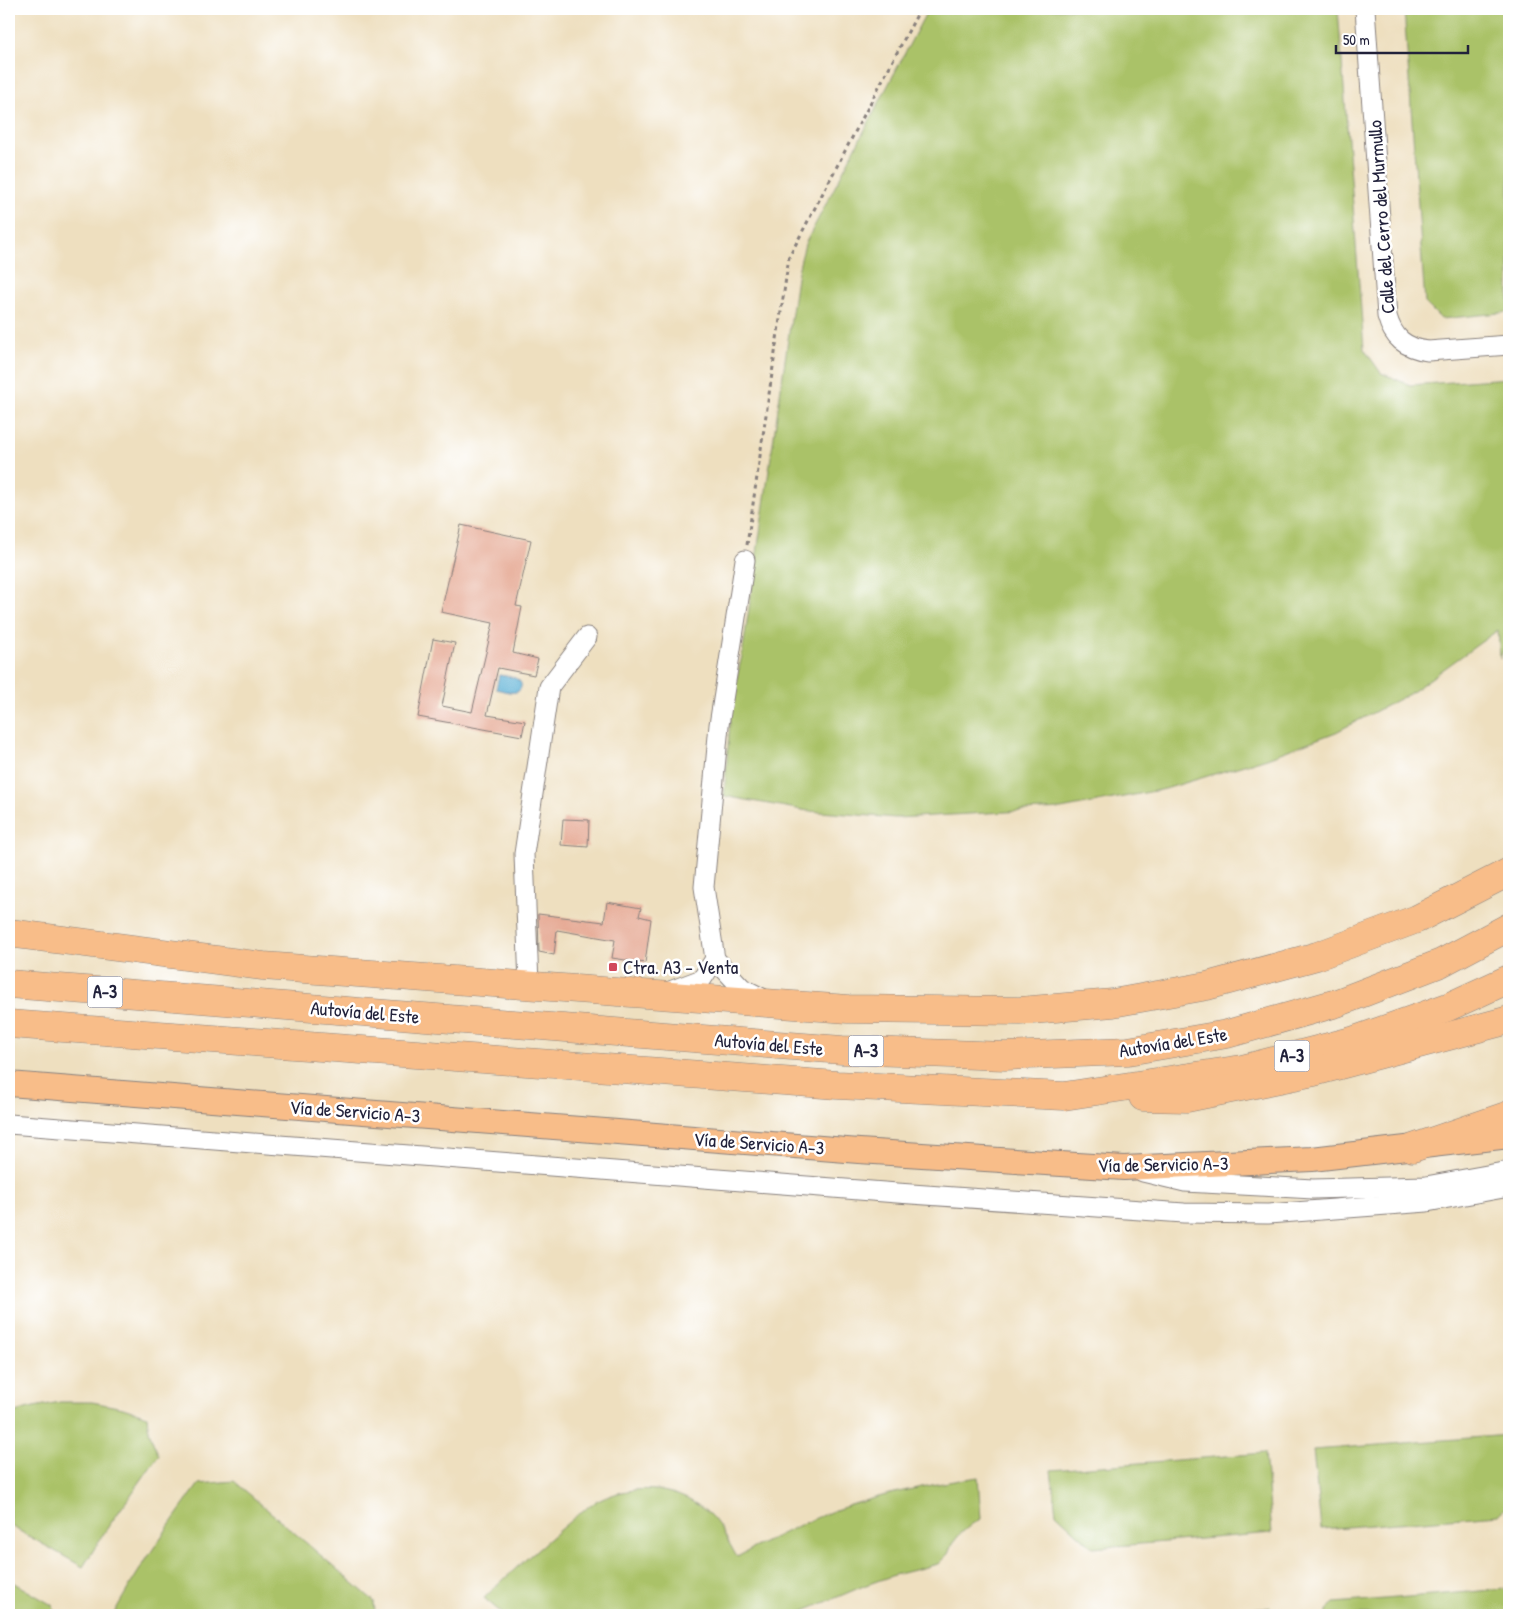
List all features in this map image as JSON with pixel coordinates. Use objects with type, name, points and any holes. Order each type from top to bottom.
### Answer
[{"type":"highway","points":[[9,933],[263,966],[848,1009],[1020,1011],[1112,1004],[1207,986],[1317,956],[1416,919],[1509,872]]},
{"type":"highway","name":"Autovía del Este","points":[[9,984],[842,1050],[1005,1056],[1119,1052],[1228,1034],[1337,1003],[1441,963],[1509,927]]},
{"type":"highway","name":"Autovía del Este","points":[[9,1024],[837,1085],[1064,1096],[1242,1069],[1356,1040],[1448,1007],[1509,979]]},
{"type":"highway","points":[[1064,1096],[1187,1098],[1314,1072],[1509,1020]]},
{"type":"highway","points":[[1413,1148],[1509,1115]]},
{"type":"main road","name":"Vía de Servicio A-3","points":[[9,1084],[859,1151],[1124,1168],[1312,1159],[1509,1136]]},
{"type":"street","name":"Calle del Cerro del Murmullo","points":[[1365,9],[1386,316],[1390,326],[1394,334],[1409,347],[1419,350],[1509,345]]},
{"type":"street","points":[[745,560],[719,725],[704,887],[715,959],[742,988],[775,1004]]},
{"type":"street","points":[[549,687],[587,637]]},
{"type":"street","points":[[529,985],[524,854],[549,687],[550,661]]},
{"type":"street","points":[[659,995],[702,979],[715,959]]},
{"type":"street","points":[[9,1124],[897,1193],[1184,1213],[1268,1214],[1427,1202],[1509,1187]]},
{"type":"street","points":[[1124,1168],[1185,1182],[1313,1189],[1426,1186],[1509,1171]]},
{"type":"path","points":[[745,560],[789,257],[920,9]]},
{"type":"green space","points":[[928,9],[1338,9],[1364,349],[1381,373],[1410,385],[1509,378],[1509,635],[1500,659],[1498,630],[1409,694],[1336,732],[1267,758],[1165,789],[1061,809],[896,818],[808,811],[724,796],[732,698],[742,656],[798,271],[805,244]]},
{"type":"green space","points":[[1404,9],[1509,9],[1509,312],[1441,319],[1425,303]]},
{"type":"green space","points":[[60,1402],[92,1402],[123,1408],[147,1416],[148,1427],[159,1455],[106,1530],[83,1567],[9,1525],[9,1414]]},
{"type":"green space","points":[[1509,1435],[1509,1503],[1499,1515],[1321,1529],[1313,1450]]},
{"type":"green space","points":[[1265,1453],[1272,1533],[1093,1548],[1056,1514],[1051,1470]]},
{"type":"green space","points":[[978,1477],[981,1519],[960,1534],[952,1544],[948,1554],[938,1564],[894,1575],[795,1615],[504,1615],[484,1598],[577,1516],[595,1502],[614,1494],[643,1489],[658,1490],[686,1498],[710,1515],[737,1557],[796,1527],[851,1505],[941,1483]]},
{"type":"green space","points":[[234,1481],[374,1601],[374,1615],[113,1615],[154,1548],[199,1484]]},
{"type":"green space","points":[[9,1580],[52,1605],[56,1615],[9,1615]]},
{"type":"green space","points":[[1505,1589],[1509,1593],[1509,1615],[1327,1615],[1327,1610],[1335,1603]]},
{"type":"green space","points":[[1270,1607],[1279,1615],[1170,1615]]},
{"type":"water","points":[[499,675],[519,680],[521,683],[520,690],[514,692],[496,689]]},
{"type":"building","points":[[461,525],[531,540],[516,606],[522,607],[513,653],[538,659],[534,675],[498,668],[487,715],[525,721],[522,736],[418,717],[433,639],[455,643],[442,706],[472,712],[493,623],[441,612]]},
{"type":"building","points":[[563,819],[589,820],[588,847],[561,845]]},
{"type":"building","points":[[607,902],[641,908],[639,916],[651,919],[645,963],[612,958],[615,940],[557,930],[554,955],[539,952],[538,914],[604,922]]},
{"type":"place","name":"Ctra. A3 - Venta","points":[[613,967]]}]
